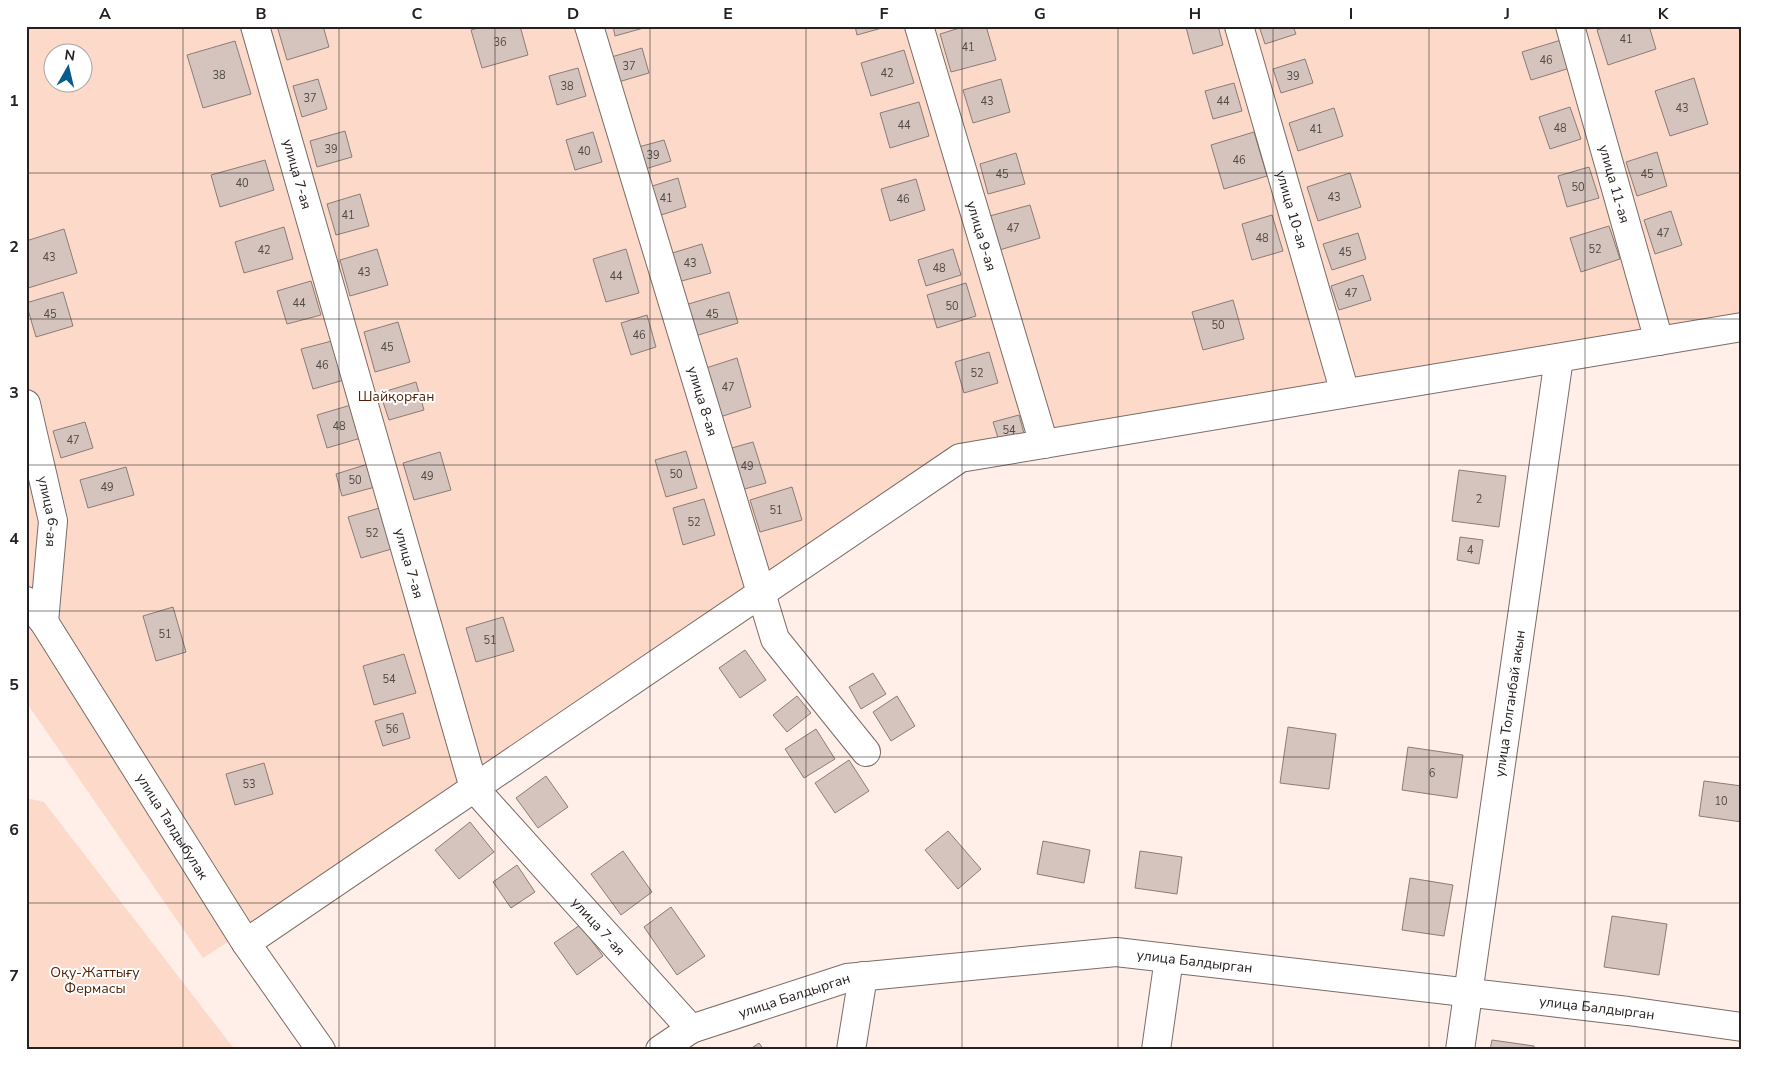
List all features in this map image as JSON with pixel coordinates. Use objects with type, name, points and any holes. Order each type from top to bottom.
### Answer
[{"type":"street","name":"улица 7-ая","points":[[255,26],[474,788],[691,1029]]},
{"type":"street","name":"улица 8-ая","points":[[589,26],[775,639],[866,752]]},
{"type":"street","name":"улица 9-ая","points":[[920,26],[1044,444]]},
{"type":"street","name":"улица 10-ая","points":[[1239,26],[1344,394]]},
{"type":"street","name":"улица 11-ая","points":[[1570,26],[1659,341]]},
{"type":"street","points":[[246,944],[960,458],[1742,327]]},
{"type":"street","name":"улица Толганбай акын","points":[[1460,1050],[1559,358]]},
{"type":"street","name":"улица 6-ая","points":[[26,404],[53,521],[44,622]]},
{"type":"street","name":"улица Талдыбулак","points":[[26,601],[44,622],[246,944],[321,1050]]},
{"type":"street","name":"улица Балдырган","points":[[660,1050],[691,1029],[847,978],[1116,952],[1628,1011],[1742,1028]]},
{"type":"street","points":[[1156,1050],[1169,958]]},
{"type":"street","points":[[851,1050],[863,976]]},
{"type":"green space","name":"Шайқорған","points":[[26,26],[1742,26],[1742,340],[977,459],[203,958],[26,702]]},
{"type":"green space","name":"Оқу-Жаттығу Фермасы","points":[[26,798],[44,802],[235,1050],[26,1050]]},
{"type":"building","points":[[277,26],[323,26],[329,47],[287,60]]},
{"type":"building","points":[[485,26],[520,26],[528,55],[482,68],[471,30]]},
{"type":"building","points":[[613,26],[647,26],[647,27],[615,36]]},
{"type":"building","points":[[855,26],[889,26],[857,35]]},
{"type":"building","points":[[966,26],[986,26],[996,60],[951,72],[940,34]]},
{"type":"building","points":[[1218,26],[1223,45],[1193,54],[1186,27]]},
{"type":"building","points":[[1259,26],[1293,26],[1296,34],[1265,44]]},
{"type":"building","points":[[1608,26],[1649,26],[1656,49],[1608,65],[1597,30]]},
{"type":"building","points":[[1561,40],[1570,68],[1531,80],[1522,52]]},
{"type":"building","points":[[235,41],[251,94],[203,108],[187,55]]},
{"type":"building","points":[[642,48],[649,73],[615,83],[608,58]]},
{"type":"building","points":[[904,50],[914,83],[871,96],[861,63]]},
{"type":"building","points":[[1305,59],[1313,83],[1281,93],[1273,69]]},
{"type":"building","points":[[578,68],[586,96],[557,105],[549,76]]},
{"type":"building","points":[[1694,78],[1708,124],[1670,136],[1655,91]]},
{"type":"building","points":[[318,79],[327,109],[302,117],[293,86]]},
{"type":"building","points":[[1001,79],[1010,112],[973,123],[963,90]]},
{"type":"building","points":[[1234,83],[1242,111],[1213,119],[1205,91]]},
{"type":"building","points":[[919,102],[929,136],[890,148],[880,113]]},
{"type":"building","points":[[1570,107],[1581,139],[1550,149],[1539,117]]},
{"type":"building","points":[[1334,108],[1343,136],[1298,151],[1289,123]]},
{"type":"building","points":[[345,131],[352,157],[317,167],[310,141]]},
{"type":"building","points":[[593,132],[602,162],[575,170],[566,140]]},
{"type":"building","points":[[1254,132],[1267,176],[1224,189],[1211,145]]},
{"type":"building","points":[[664,140],[671,161],[642,170],[635,148]]},
{"type":"building","points":[[1657,152],[1667,186],[1637,196],[1626,162]]},
{"type":"building","points":[[1016,153],[1025,184],[988,194],[980,164]]},
{"type":"building","points":[[265,160],[274,190],[220,207],[211,175]]},
{"type":"building","points":[[1589,167],[1599,198],[1567,207],[1558,176]]},
{"type":"building","points":[[1350,173],[1361,207],[1318,221],[1307,187]]},
{"type":"building","points":[[678,178],[686,207],[655,217],[646,188]]},
{"type":"building","points":[[916,179],[925,210],[890,221],[881,189]]},
{"type":"building","points":[[360,194],[369,226],[336,235],[327,204]]},
{"type":"building","points":[[1030,205],[1040,238],[996,251],[986,217]]},
{"type":"building","points":[[1671,211],[1682,245],[1655,254],[1644,220]]},
{"type":"building","points":[[1272,215],[1283,251],[1252,260],[1242,224]]},
{"type":"building","points":[[1609,226],[1620,259],[1581,272],[1570,238]]},
{"type":"building","points":[[284,227],[293,259],[244,273],[235,242]]},
{"type":"building","points":[[64,229],[77,273],[28,288],[26,241]]},
{"type":"building","points":[[1358,233],[1366,259],[1332,270],[1323,244]]},
{"type":"building","points":[[702,244],[711,273],[678,282],[669,254]]},
{"type":"building","points":[[377,249],[388,285],[350,296],[340,260]]},
{"type":"building","points":[[626,249],[639,293],[606,302],[593,259]]},
{"type":"building","points":[[953,249],[961,275],[926,286],[918,260]]},
{"type":"building","points":[[1363,275],[1371,300],[1339,310],[1331,286]]},
{"type":"building","points":[[311,281],[321,315],[287,324],[277,291]]},
{"type":"building","points":[[966,283],[976,316],[937,328],[927,295]]},
{"type":"building","points":[[63,292],[73,326],[36,337],[26,303]]},
{"type":"building","points":[[729,292],[738,323],[695,336],[685,305]]},
{"type":"building","points":[[1233,300],[1244,339],[1203,350],[1192,312]]},
{"type":"building","points":[[647,315],[656,347],[631,355],[621,323]]},
{"type":"building","points":[[398,322],[410,362],[375,372],[364,332]]},
{"type":"building","points":[[332,341],[344,380],[313,389],[301,349]]},
{"type":"building","points":[[989,352],[998,383],[964,393],[955,362]]},
{"type":"building","points":[[737,358],[751,407],[720,417],[706,368]]},
{"type":"building","points":[[416,382],[424,410],[389,420],[380,393]]},
{"type":"building","points":[[351,405],[361,438],[327,448],[317,415]]},
{"type":"building","points":[[1019,415],[1025,437],[1000,444],[993,422]]},
{"type":"building","points":[[85,422],[93,448],[61,458],[53,431]]},
{"type":"building","points":[[753,442],[766,483],[741,490],[728,449]]},
{"type":"building","points":[[686,451],[697,488],[666,497],[655,460]]},
{"type":"building","points":[[440,452],[451,490],[414,500],[403,463]]},
{"type":"building","points":[[368,464],[375,487],[342,496],[336,474]]},
{"type":"building","points":[[126,467],[134,495],[88,508],[80,480]]},
{"type":"building","points":[[1459,470],[1506,476],[1499,527],[1452,521]]},
{"type":"building","points":[[792,487],[802,520],[760,532],[750,500]]},
{"type":"building","points":[[704,499],[715,535],[683,545],[673,508]]},
{"type":"building","points":[[383,507],[395,548],[361,558],[348,517]]},
{"type":"building","points":[[1460,537],[1483,540],[1479,564],[1457,560]]},
{"type":"building","points":[[173,607],[186,652],[156,661],[143,616]]},
{"type":"building","points":[[503,617],[514,651],[476,662],[466,628]]},
{"type":"building","points":[[745,650],[766,680],[740,698],[719,668]]},
{"type":"building","points":[[404,654],[416,693],[374,705],[363,666]]},
{"type":"building","points":[[873,673],[886,694],[861,709],[849,687]]},
{"type":"building","points":[[797,696],[811,713],[787,732],[773,715]]},
{"type":"building","points":[[897,696],[915,726],[891,741],[873,712]]},
{"type":"building","points":[[403,713],[410,738],[383,746],[375,721]]},
{"type":"building","points":[[1288,727],[1336,734],[1329,789],[1280,783]]},
{"type":"building","points":[[816,729],[835,759],[804,778],[785,749]]},
{"type":"building","points":[[1408,747],[1463,755],[1457,798],[1402,790]]},
{"type":"building","points":[[849,760],[869,791],[835,813],[815,783]]},
{"type":"building","points":[[264,763],[273,794],[235,805],[226,774]]},
{"type":"building","points":[[546,776],[568,807],[538,828],[516,798]]},
{"type":"building","points":[[1704,781],[1742,786],[1742,822],[1699,816]]},
{"type":"building","points":[[470,822],[494,852],[459,879],[435,850]]},
{"type":"building","points":[[948,831],[981,869],[958,889],[925,850]]},
{"type":"building","points":[[1043,841],[1090,850],[1084,883],[1037,874]]},
{"type":"building","points":[[623,851],[652,892],[621,915],[591,874]]},
{"type":"building","points":[[1140,851],[1182,857],[1177,894],[1135,888]]},
{"type":"building","points":[[517,865],[535,892],[511,908],[493,882]]},
{"type":"building","points":[[1410,878],[1453,885],[1444,936],[1402,930]]},
{"type":"building","points":[[671,907],[705,956],[677,975],[644,927]]},
{"type":"building","points":[[1612,916],[1667,924],[1659,975],[1604,967]]},
{"type":"building","points":[[580,925],[603,956],[577,975],[554,943]]},
{"type":"building","points":[[1492,1040],[1534,1046],[1534,1050],[1490,1050]]},
{"type":"building","points":[[759,1043],[764,1050],[749,1050]]}]
